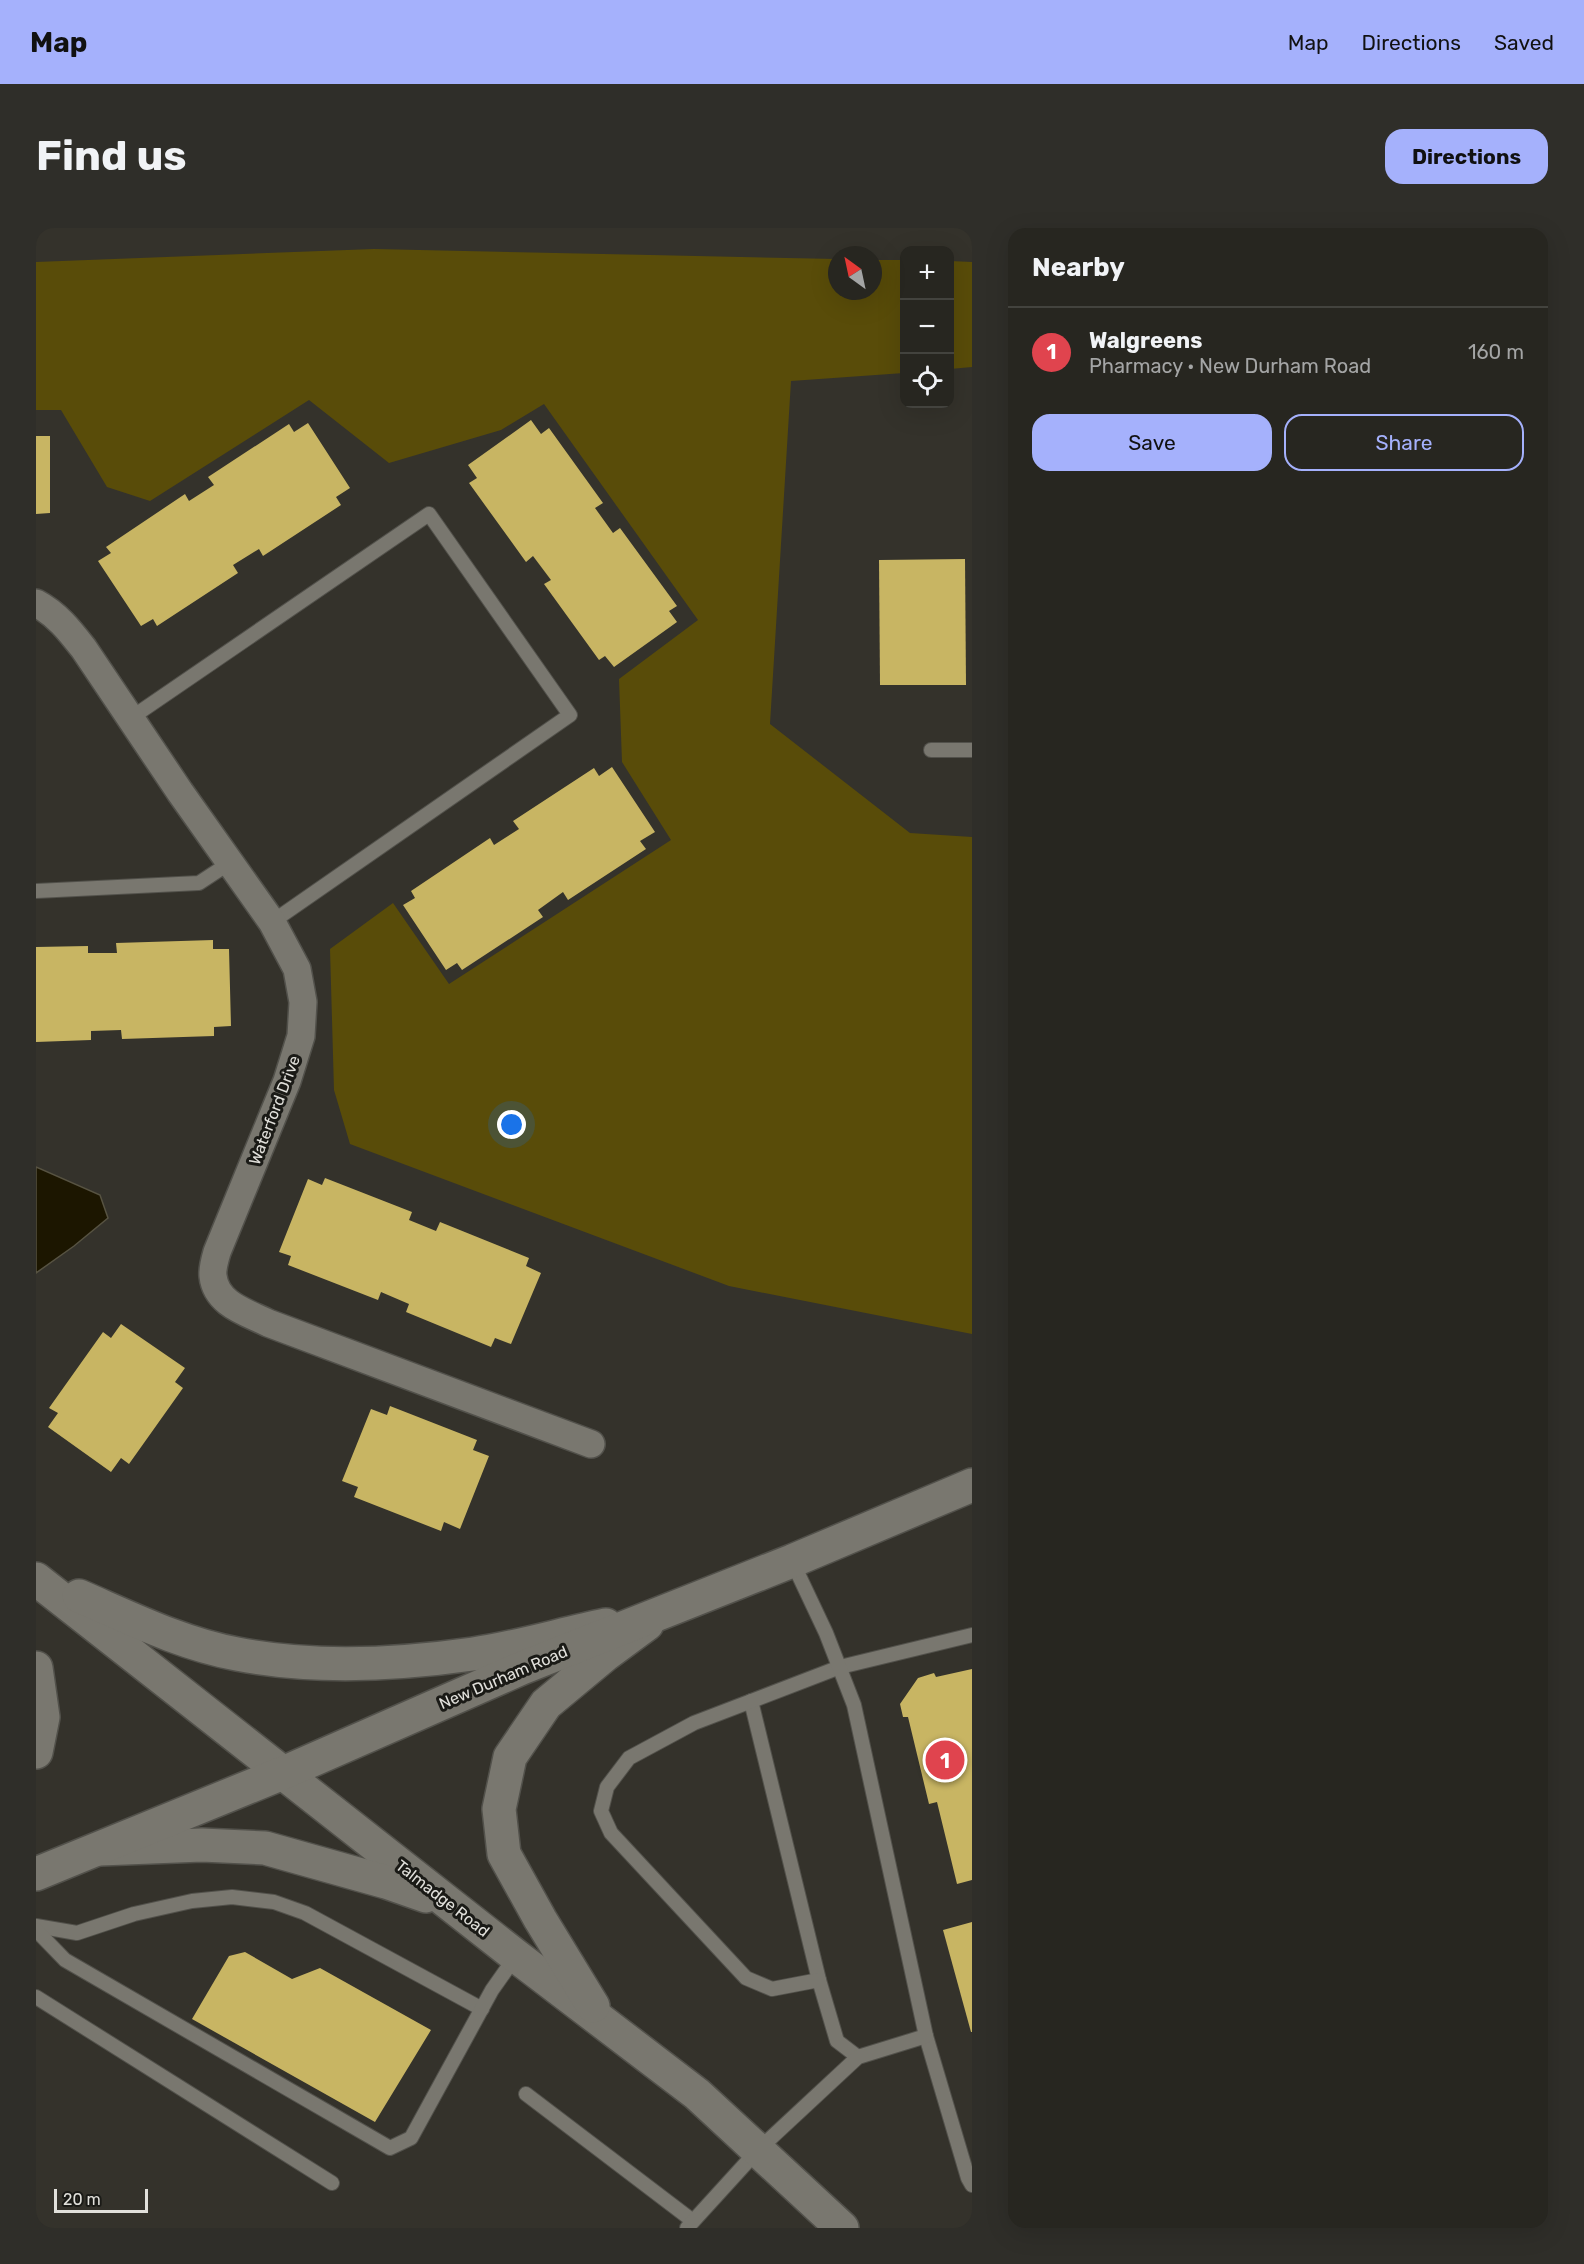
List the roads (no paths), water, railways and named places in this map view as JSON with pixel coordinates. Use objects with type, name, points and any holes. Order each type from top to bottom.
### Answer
[{"type":"street","name":"Waterford Drive","points":[[36,603],[49,609],[67,627],[272,922],[297,969],[303,1002],[301,1036],[287,1081],[217,1252],[213,1275],[218,1292],[228,1303],[268,1323],[591,1444]]},
{"type":"street","name":"New Durham Road","points":[[36,1874],[283,1773],[522,1668],[792,1561],[972,1485]]},
{"type":"street","points":[[36,1578],[166,1634],[236,1654],[319,1664],[406,1661],[475,1654],[664,1612]]},
{"type":"street","name":"Talmadge Road","points":[[36,1578],[516,1956],[698,2094],[842,2228]]},
{"type":"street","points":[[604,2022],[540,1919],[504,1854],[499,1809],[510,1757],[546,1704],[605,1655],[664,1612]]},
{"type":"street","points":[[36,1668],[44,1717],[36,1752]]},
{"type":"street","points":[[96,1850],[202,1845],[265,1848],[386,1882],[451,1905]]},
{"type":"lane","points":[[131,718],[429,514],[570,715],[272,922]]},
{"type":"lane","points":[[931,750],[972,750]]},
{"type":"lane","points":[[36,891],[200,883],[231,862]]},
{"type":"lane","points":[[792,1561],[826,1633],[854,1705],[926,2036],[972,2185]]},
{"type":"lane","points":[[819,1980],[772,1989],[746,1978],[611,1833],[602,1811],[607,1786],[629,1758],[694,1724],[840,1667],[972,1635]]},
{"type":"lane","points":[[751,1701],[819,1980],[837,2041],[858,2057]]},
{"type":"lane","points":[[36,1926],[77,1933],[134,1914],[192,1901],[232,1897],[273,1902],[305,1913],[482,2008]]},
{"type":"lane","points":[[36,1930],[65,1960],[390,2148],[411,2138],[482,2008],[516,1956]]},
{"type":"lane","points":[[36,1997],[332,2183]]},
{"type":"lane","points":[[526,2094],[690,2225],[758,2150],[858,2057],[926,2036]]},
{"type":"place","name":"Walgreens","points":[[945,1760]]}]
